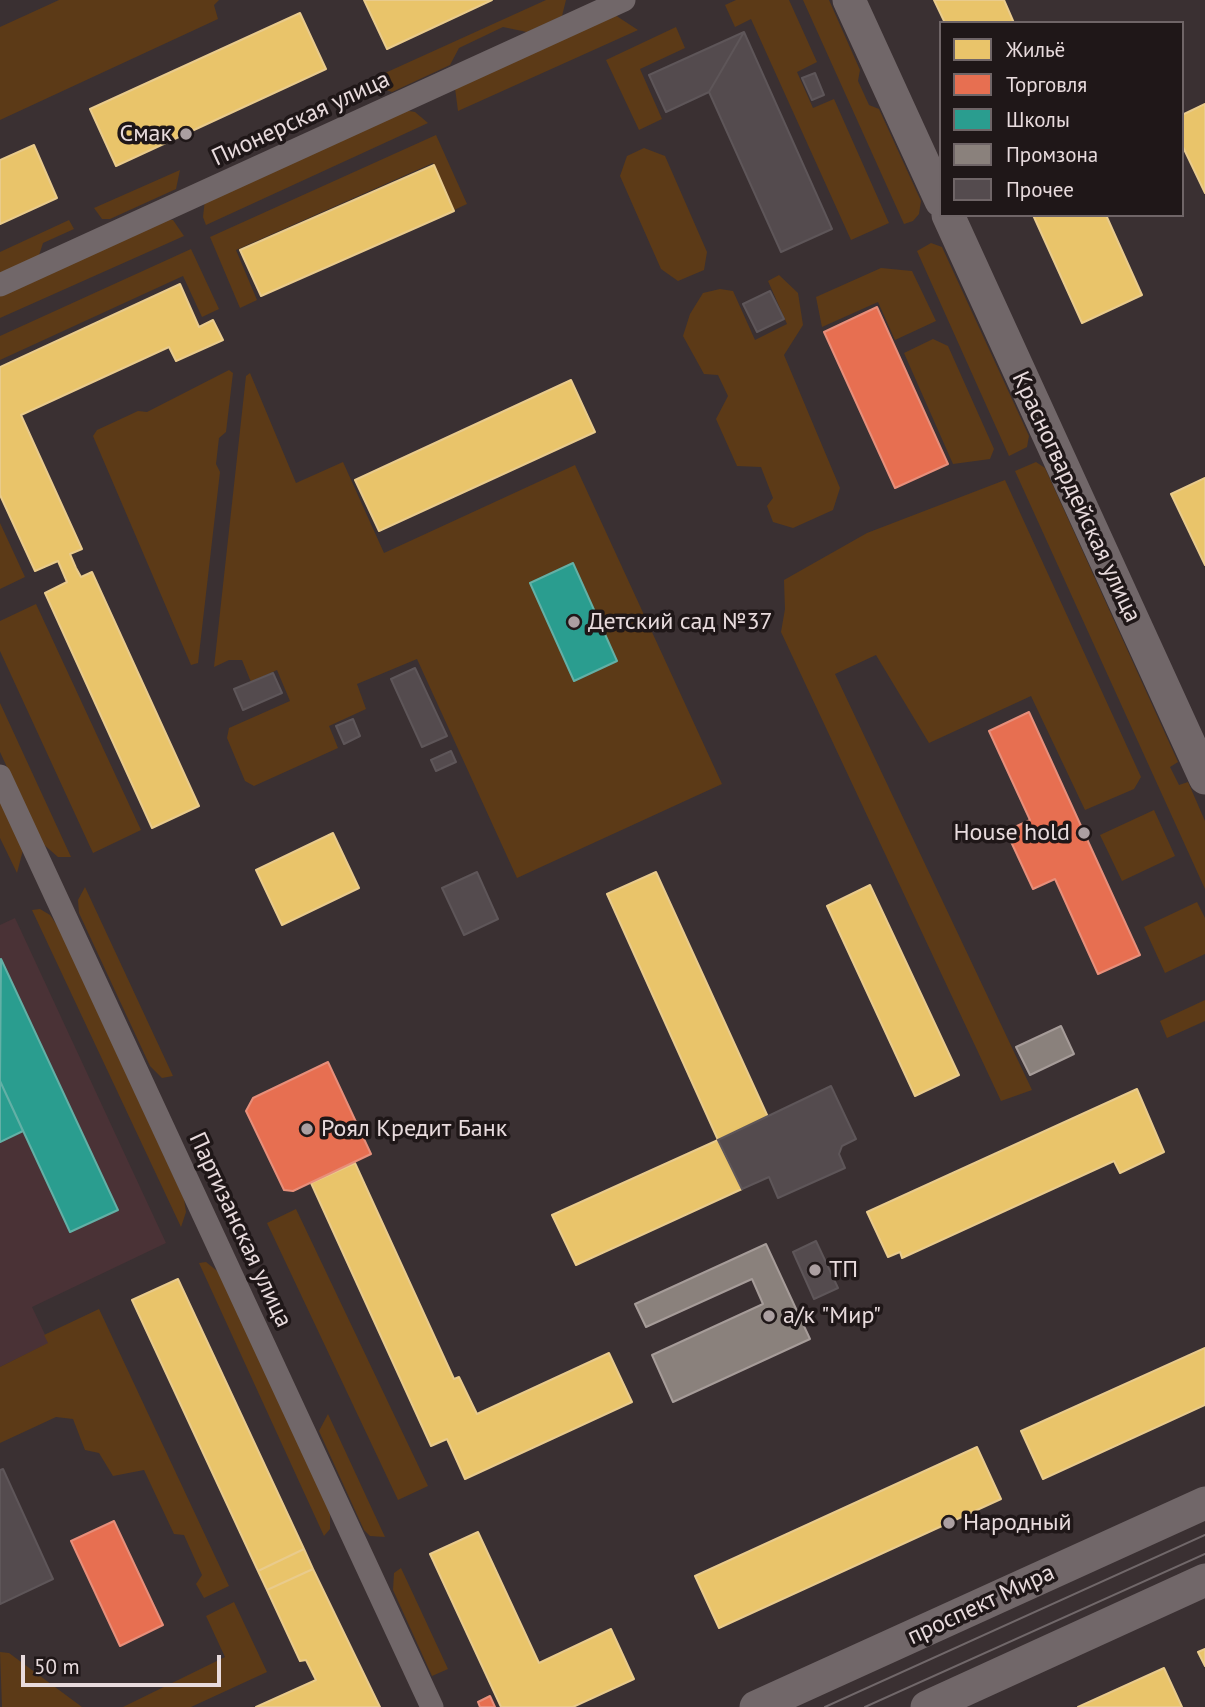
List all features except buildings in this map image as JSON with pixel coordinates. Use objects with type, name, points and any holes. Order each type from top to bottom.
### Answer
[{"type":"street","name":"Пионерская улица","points":[[0,285],[624,0]]},
{"type":"street","points":[[849,0],[939,197]]},
{"type":"street","name":"Красногвардейская улица","points":[[948,217],[1205,778]]},
{"type":"street","name":"Партизанская улица","points":[[0,775],[432,1707]]},
{"type":"street","name":"проспект Мира","points":[[756,1707],[1205,1503]]},
{"type":"street","points":[[927,1707],[1205,1580]]},
{"type":"shaded area","points":[[59,0],[219,0],[214,5],[218,19],[0,120],[0,27]]},
{"type":"shaded area","points":[[546,0],[566,0],[562,16],[527,32],[503,27],[459,48],[450,65],[392,92],[377,87],[374,78]]},
{"type":"shaded area","points":[[736,0],[789,0],[817,62],[797,72],[813,108],[834,99],[889,223],[851,240],[751,19],[735,27],[725,5]]},
{"type":"shaded area","points":[[803,0],[829,0],[860,70],[858,81],[869,105],[879,109],[921,201],[919,214],[913,221],[904,224]]},
{"type":"shaded area","points":[[615,15],[638,30],[458,111],[455,88]]},
{"type":"shaded area","points":[[676,27],[685,48],[640,69],[662,119],[639,130],[606,60]]},
{"type":"shaded area","points":[[403,110],[415,112],[428,123],[206,225],[203,217],[205,199]]},
{"type":"shaded area","points":[[436,135],[467,204],[454,210],[433,163],[236,250],[257,300],[240,308],[210,237]]},
{"type":"shaded area","points":[[644,148],[665,156],[707,252],[704,270],[678,281],[661,269],[620,176],[627,156]]},
{"type":"shaded area","points":[[180,170],[176,189],[110,219],[102,219],[94,208]]},
{"type":"shaded area","points":[[69,220],[74,229],[43,243],[38,258],[0,275],[0,252]]},
{"type":"shaded area","points":[[164,220],[173,220],[184,236],[0,318],[0,294]]},
{"type":"shaded area","points":[[931,243],[942,247],[1029,436],[1027,447],[1009,456],[917,251]]},
{"type":"shaded area","points":[[191,249],[219,309],[202,317],[183,276],[0,360],[0,336]]},
{"type":"shaded area","points":[[881,268],[912,271],[936,321],[895,340],[878,302],[822,327],[816,297]]},
{"type":"shaded area","points":[[779,275],[798,293],[803,325],[784,355],[840,488],[833,510],[793,528],[773,522],[767,506],[773,498],[761,467],[737,466],[716,419],[728,396],[718,375],[704,374],[683,336],[690,314],[703,293],[720,289],[733,291],[755,340],[787,324],[768,281]]},
{"type":"shaded area","points":[[933,339],[948,346],[994,449],[990,459],[953,464],[904,353]]},
{"type":"shaded area","points":[[229,370],[233,373],[226,432],[219,438],[216,464],[220,472],[198,663],[191,665],[93,436],[97,430],[138,411],[147,412]]},
{"type":"shaded area","points":[[250,373],[296,483],[343,462],[384,553],[575,465],[722,784],[517,878],[417,659],[357,684],[366,709],[329,726],[338,748],[254,786],[245,781],[227,738],[229,728],[290,701],[277,670],[251,682],[242,660],[229,660],[214,667],[246,376]]},
{"type":"shaded area","points":[[1036,462],[1045,468],[1178,762],[1170,767],[1179,785],[1188,782],[1205,821],[1205,889],[1015,471]]},
{"type":"shaded area","points":[[1005,480],[1141,777],[1134,789],[1085,810],[1031,696],[929,743],[876,655],[835,674],[1032,1090],[1001,1101],[781,632],[785,609],[784,580],[867,533]]},
{"type":"shaded area","points":[[0,523],[25,577],[0,589]]},
{"type":"shaded area","points":[[36,604],[141,830],[93,853],[0,651],[0,621]]},
{"type":"shaded area","points":[[0,703],[71,857],[58,857],[42,843],[0,752]]},
{"type":"shaded area","points":[[0,800],[23,850],[17,873],[0,838]]},
{"type":"shaded area","points":[[1154,810],[1175,856],[1122,881],[1100,835]]},
{"type":"shaded area","points":[[85,887],[173,1076],[162,1078],[150,1066],[79,913],[78,900]]},
{"type":"shaded area","points":[[1197,902],[1205,918],[1205,954],[1165,973],[1144,927]]},
{"type":"shaded area","points":[[40,909],[50,915],[59,928],[184,1199],[186,1212],[181,1227],[32,910]]},
{"type":"shaded area","points":[[15,918],[166,1243],[32,1307],[49,1343],[0,1367],[0,925]]},
{"type":"shaded area","points":[[1205,1000],[1205,1021],[1167,1038],[1160,1021]]},
{"type":"shaded area","points":[[296,1209],[428,1486],[398,1500],[267,1223]]},
{"type":"shaded area","points":[[206,1262],[221,1274],[330,1509],[330,1529],[324,1536],[199,1263]]},
{"type":"shaded area","points":[[99,1309],[229,1586],[204,1598],[196,1584],[202,1575],[184,1535],[174,1534],[144,1470],[113,1476],[99,1453],[85,1450],[73,1419],[56,1417],[0,1443],[0,1367],[48,1343],[44,1335]]},
{"type":"shaded area","points":[[328,1414],[385,1537],[370,1536],[364,1530],[319,1431]]},
{"type":"shaded area","points":[[401,1568],[448,1669],[432,1676],[393,1590],[394,1573]]},
{"type":"shaded area","points":[[234,1602],[267,1672],[191,1707],[123,1707],[225,1657],[206,1616]]},
{"type":"shaded area","points":[[0,1652],[9,1653],[82,1707],[2,1707]]},
{"type":"tram line","points":[[825,1707],[1205,1535]]},
{"type":"tram line","points":[[865,1707],[1205,1554]]},
{"type":"place","name":"Смак","points":[[186,134]]},
{"type":"place","name":"Детский сад №37","points":[[574,622]]},
{"type":"place","name":"House hold","points":[[1084,833]]},
{"type":"place","name":"Роял Кредит Банк","points":[[307,1129]]},
{"type":"place","name":"ТП","points":[[815,1270]]},
{"type":"place","name":"а/к \"Мир\"","points":[[769,1316]]},
{"type":"place","name":"Народный","points":[[949,1523]]}]
